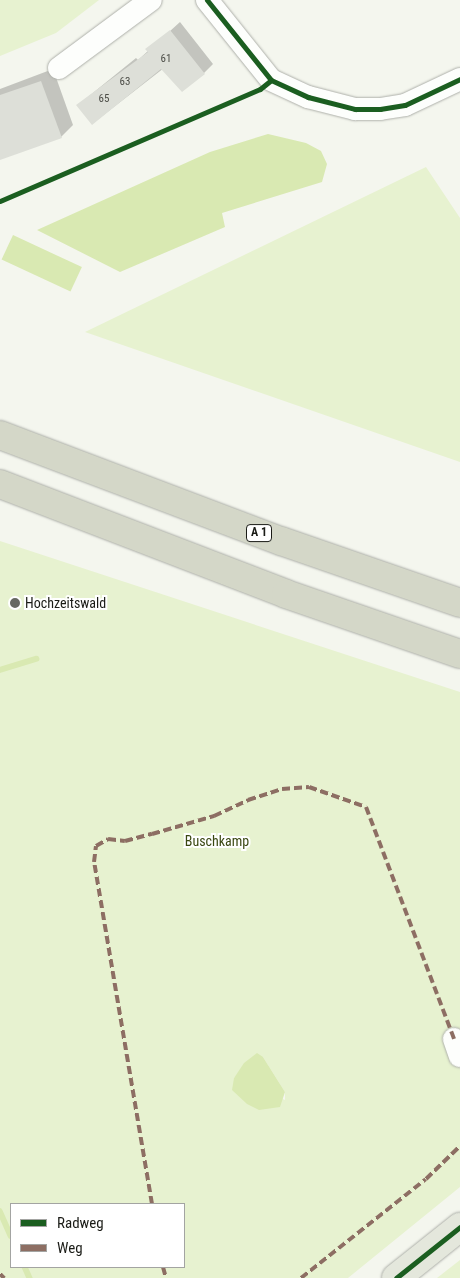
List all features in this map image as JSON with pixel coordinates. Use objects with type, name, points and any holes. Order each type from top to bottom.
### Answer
[{"type":"highway","name":"A 1","points":[[0,435],[281,541],[460,603]]},
{"type":"highway","points":[[0,484],[286,594],[460,654]]},
{"type":"main road","points":[[396,1278],[460,1227]]},
{"type":"street","points":[[59,68],[151,0]]},
{"type":"street","points":[[207,0],[267,75],[308,97],[355,109],[380,109],[405,105],[460,79]]},
{"type":"green space","points":[[0,0],[99,0],[56,33],[0,56]]},
{"type":"green space","points":[[426,167],[460,218],[460,462],[85,332]]},
{"type":"green space","name":"Buschkamp","points":[[0,541],[460,692],[460,1187],[348,1278],[0,1278]],"holes":[[[263,1057],[285,1092],[285,1100],[234,1078],[239,1072]]]},
{"type":"green space","points":[[460,1260],[460,1278],[437,1278]]},
{"type":"shaded area","points":[[268,134],[306,143],[321,151],[327,164],[322,182],[222,213],[225,227],[120,272],[37,230],[210,152]]},
{"type":"shaded area","points":[[13,235],[82,267],[70,292],[2,259]]},
{"type":"shaded area","points":[[257,1053],[263,1057],[285,1092],[280,1107],[259,1110],[247,1104],[232,1090],[234,1078],[244,1063]]},
{"type":"building","points":[[170,30],[205,74],[182,92],[161,69],[92,125],[76,105],[148,52],[145,49]]},
{"type":"building","points":[[41,81],[62,138],[0,160],[0,95]]},
{"type":"waterway","points":[[0,670],[36,659]]},
{"type":"waterway","points":[[0,1211],[10,1234]]},
{"type":"waterway","points":[[25,1268],[30,1278]]},
{"type":"marked path","points":[[152,1203],[94,862],[96,846],[108,839],[125,841],[152,834],[214,816],[248,800],[282,789],[309,787],[366,807],[454,1039]]},
{"type":"marked path","points":[[301,1278],[426,1179],[460,1146]]},
{"type":"marked path","points":[[163,1268],[166,1278]]},
{"type":"marked path","points":[[0,1274],[4,1278]]},
{"type":"cycle path","points":[[207,0],[271,80],[308,97],[355,109],[380,109],[405,105],[460,79]]},
{"type":"cycle path","points":[[0,201],[260,89],[271,80]]},
{"type":"cycle path","points":[[396,1278],[460,1227]]},
{"type":"place","name":"Hochzeitswald","points":[[15,603]]}]
